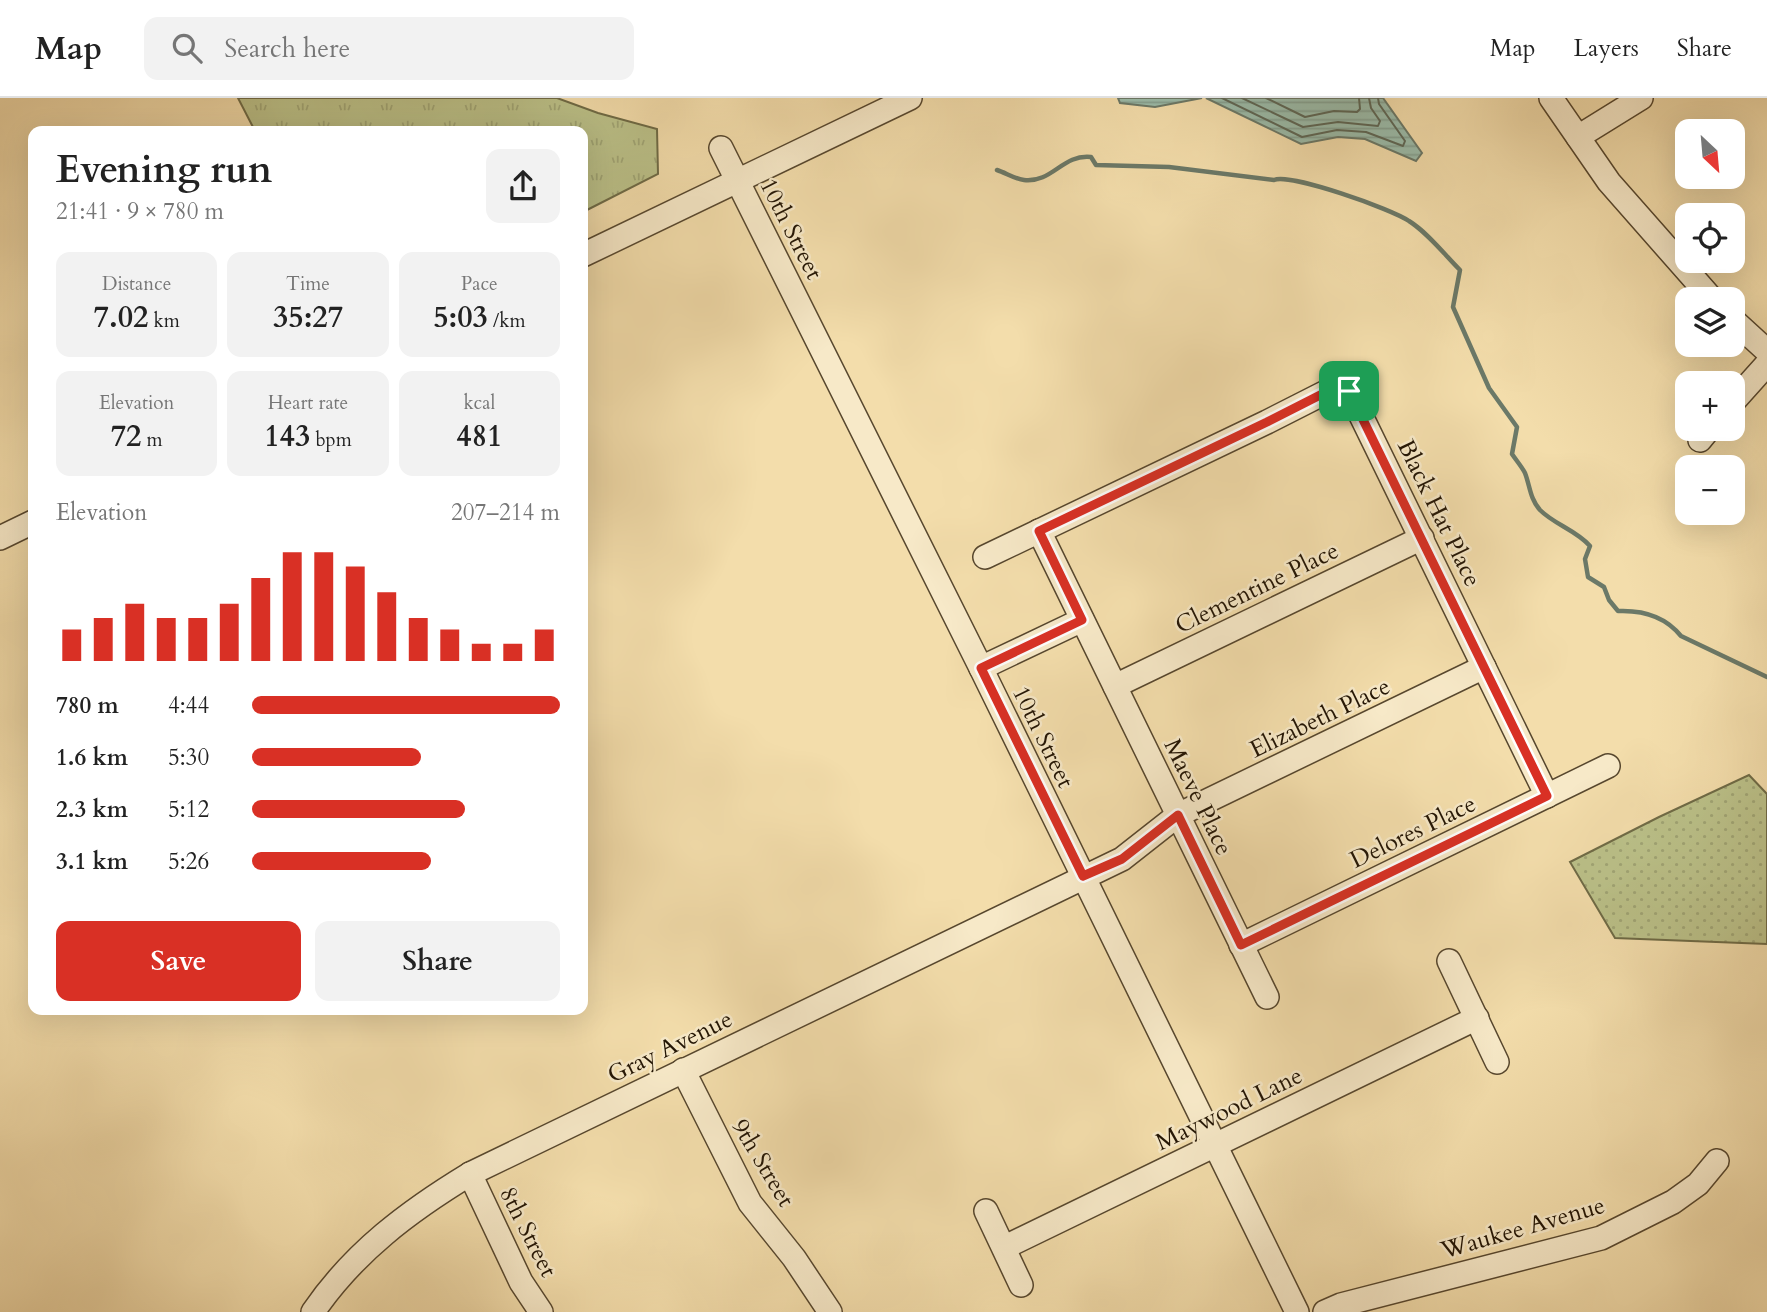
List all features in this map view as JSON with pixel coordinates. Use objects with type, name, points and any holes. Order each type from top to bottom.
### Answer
[{"type":"street","points":[[588,253],[910,98]]},
{"type":"street","points":[[1551,98],[1609,182],[1701,287]]},
{"type":"street","points":[[1578,137],[1641,98]]},
{"type":"street","name":"10th Street","points":[[721,148],[981,668],[1297,1312]]},
{"type":"street","points":[[1745,331],[1767,351]]},
{"type":"street","points":[[1745,389],[1767,364]]},
{"type":"street","name":"Black Hat Place","points":[[985,557],[1341,387],[1349,391],[1547,796]]},
{"type":"street","points":[[0,538],[28,524]]},
{"type":"street","name":"Maeve Place","points":[[1039,531],[1267,997]]},
{"type":"street","name":"Clementine Place","points":[[1115,686],[1422,538]]},
{"type":"street","points":[[981,668],[1082,620]]},
{"type":"street","name":"Elizabeth Place","points":[[1083,876],[1122,859],[1178,815],[1484,667]]},
{"type":"street","name":"Delores Place","points":[[1241,945],[1608,766]]},
{"type":"street","name":"Gray Avenue","points":[[313,1312],[328,1290],[388,1230],[427,1200],[470,1174],[1083,876]]},
{"type":"street","points":[[1449,961],[1497,1062]]},
{"type":"street","name":"Maywood Lane","points":[[1005,1247],[1477,1018]]},
{"type":"street","name":"9th Street","points":[[683,1070],[750,1203],[794,1258],[830,1312]]},
{"type":"street","name":"Waukee Avenue","points":[[1325,1312],[1342,1305],[1601,1238],[1673,1202],[1698,1184],[1717,1161]]},
{"type":"street","name":"8th Street","points":[[470,1174],[521,1282],[541,1312]]},
{"type":"street","points":[[986,1211],[1021,1286]]},
{"type":"green space","points":[[238,98],[557,98],[598,113],[657,129],[658,174],[588,209],[588,126],[252,126]]},
{"type":"green space","points":[[1749,775],[1767,794],[1767,944],[1615,938],[1570,862]]},
{"type":"water","points":[[1118,98],[1202,98],[1155,107],[1120,103]]},
{"type":"water","points":[[1206,98],[1383,98],[1422,153],[1416,161],[1365,139],[1338,137],[1301,144]]},
{"type":"waterway","points":[[997,170],[1021,179],[1034,180],[1072,160],[1091,157],[1096,165],[1169,167],[1284,179],[1341,193],[1409,221],[1460,270],[1453,307],[1489,388],[1517,427],[1512,454],[1525,473],[1532,497],[1540,510],[1590,546],[1585,559],[1588,577],[1604,587],[1609,600],[1618,611],[1644,613],[1660,619],[1681,636],[1767,677]]},
{"type":"route","points":[[1341,387],[1349,391],[1547,796],[1241,945],[1178,815],[1122,859],[1083,876],[981,668],[1082,620],[1039,531],[1332,389],[1341,387]]}]
